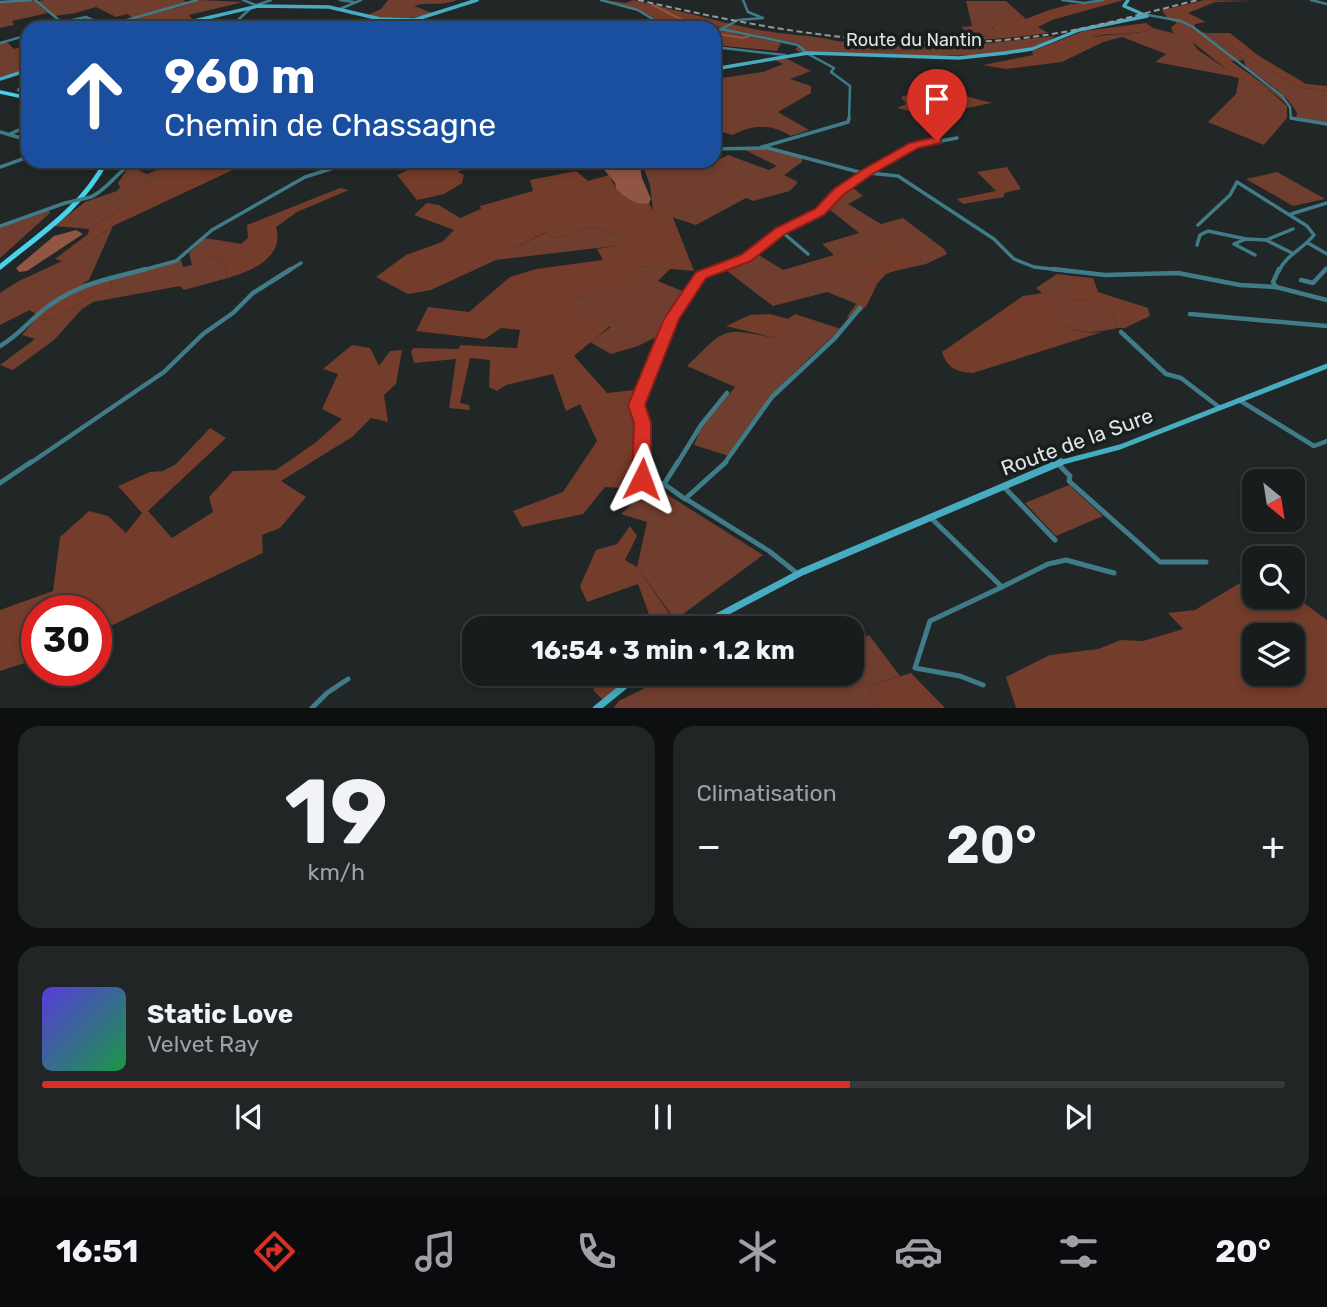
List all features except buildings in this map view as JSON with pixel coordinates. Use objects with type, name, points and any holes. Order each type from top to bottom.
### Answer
[{"type":"main road","points":[[414,19],[477,0]]},
{"type":"main road","points":[[1128,0],[1123,5],[1146,14]]},
{"type":"main road","points":[[194,21],[257,6],[340,9],[380,19],[421,21]]},
{"type":"main road","name":"Route du Nantin","points":[[721,68],[808,53],[966,58],[1032,49],[1079,30],[1146,14]]},
{"type":"main road","points":[[0,78],[21,72]]},
{"type":"main road","points":[[0,92],[21,94]]},
{"type":"main road","points":[[0,267],[79,200],[96,181],[102,168]]},
{"type":"main road","name":"Route de la Sure","points":[[719,616],[800,573],[1057,463],[1120,447],[1327,366]]},
{"type":"main road","points":[[597,708],[624,686]]},
{"type":"street","points":[[0,2],[33,0],[59,21]]},
{"type":"street","points":[[124,21],[197,0]]},
{"type":"street","points":[[243,0],[257,6],[271,0]]},
{"type":"street","points":[[340,0],[355,2]]},
{"type":"street","points":[[340,9],[361,0]]},
{"type":"street","points":[[601,0],[638,10],[656,21]]},
{"type":"street","points":[[721,29],[738,20],[763,18],[748,12],[743,0]]},
{"type":"street","points":[[1062,0],[1084,3],[1103,0]]},
{"type":"street","points":[[1311,0],[1327,4]]},
{"type":"street","points":[[236,21],[250,8]]},
{"type":"street","points":[[1146,14],[1181,21],[1193,27],[1282,96],[1290,107],[1291,118],[1327,124]]},
{"type":"street","points":[[65,21],[86,17],[95,21]]},
{"type":"street","points":[[721,29],[798,45],[832,67],[833,75],[850,86],[850,119],[840,125],[762,147],[721,149]]},
{"type":"street","points":[[0,43],[21,37]]},
{"type":"street","points":[[721,48],[785,55]]},
{"type":"street","points":[[9,134],[21,129]]},
{"type":"street","points":[[0,132],[21,138]]},
{"type":"street","points":[[800,573],[664,484],[642,479],[642,423],[637,405],[671,319],[701,275],[746,258],[781,231],[819,212],[839,192],[914,146],[957,138]]},
{"type":"street","points":[[762,147],[869,173],[906,179],[982,231],[1014,259],[1045,270],[1105,275],[1178,273],[1240,285],[1276,288],[1327,300]]},
{"type":"street","points":[[0,167],[21,160]]},
{"type":"street","points":[[0,226],[107,190],[122,168]]},
{"type":"street","points":[[0,346],[13,339],[49,305],[79,288],[176,261],[212,230],[304,177],[333,168]]},
{"type":"street","points":[[1198,225],[1230,195],[1237,183],[1311,230],[1314,235],[1308,243],[1284,260],[1273,282],[1276,288]]},
{"type":"street","points":[[1290,215],[1327,203]]},
{"type":"street","points":[[1266,240],[1293,229]]},
{"type":"street","points":[[781,231],[808,254]]},
{"type":"street","points":[[1197,246],[1200,235],[1208,231],[1266,240],[1293,254]]},
{"type":"street","points":[[1246,239],[1234,244],[1255,255]]},
{"type":"street","points":[[1308,243],[1327,254]]},
{"type":"street","points":[[0,483],[164,372],[203,334],[233,313],[253,293],[301,263]]},
{"type":"street","points":[[1301,280],[1314,283],[1327,268]]},
{"type":"street","points":[[685,499],[729,459],[772,397],[835,338],[860,308]]},
{"type":"street","points":[[1189,314],[1327,326]]},
{"type":"street","points":[[1121,332],[1166,374],[1181,378],[1219,407]]},
{"type":"street","points":[[664,484],[686,453],[702,421],[727,393]]},
{"type":"street","points":[[1238,400],[1314,446],[1327,441]]},
{"type":"street","points":[[1057,463],[1070,476],[1069,481],[1160,562],[1206,562]]},
{"type":"street","points":[[1004,486],[1055,540]]},
{"type":"street","points":[[929,517],[1002,587]]},
{"type":"street","points":[[983,685],[960,676],[915,668],[930,621],[1048,564],[1066,560],[1114,573]]},
{"type":"street","points":[[312,708],[327,693],[348,679]]},
{"type":"shaded area","points":[[33,0],[48,13],[12,21],[14,25],[0,28],[0,3]]},
{"type":"shaded area","points":[[184,0],[186,3],[172,9],[199,0],[243,2],[189,15],[193,20],[188,21],[124,21],[133,18],[127,14],[116,17],[96,7],[54,16],[38,1]]},
{"type":"shaded area","points":[[388,0],[457,0],[414,6],[432,13],[416,17],[392,19],[368,15],[381,9]]},
{"type":"shaded area","points":[[604,0],[626,3],[633,0],[703,17],[708,21],[658,21],[640,10]]},
{"type":"shaded area","points":[[1095,0],[1124,0],[1052,20],[1038,27],[1048,33],[997,39],[931,41],[940,37],[998,36],[992,26],[1011,25],[997,16],[1000,14],[1026,19],[1071,4],[1089,4]]},
{"type":"shaded area","points":[[1205,0],[1256,1],[1215,2],[1188,13],[1206,22],[1195,24],[1194,30],[1206,33],[1244,60],[1231,61],[1282,97],[1286,103],[1264,86],[1231,76],[1231,72],[1195,44],[1173,33],[1171,27],[1177,23],[1168,19],[1162,10]]},
{"type":"shaded area","points":[[966,1],[1006,1],[1026,19],[1012,25],[992,27],[999,36],[967,37],[962,27],[972,26]]},
{"type":"shaded area","points":[[721,21],[756,29],[830,39],[858,51],[924,50],[1055,36],[1037,46],[1009,52],[934,56],[799,52],[795,49],[801,44],[722,28]]},
{"type":"shaded area","points":[[1146,23],[1153,28],[1093,37],[1103,42],[1062,62],[1006,69],[983,65],[1033,55],[1032,51],[1084,31]]},
{"type":"shaded area","points":[[1153,28],[1188,37],[1198,50],[1231,72],[1231,76],[1155,62],[1166,54],[1122,37],[1103,42],[1091,38],[1138,33]]},
{"type":"shaded area","points":[[721,29],[781,43],[777,51],[721,46]]},
{"type":"shaded area","points":[[1206,33],[1298,87],[1327,91],[1327,124],[1296,117],[1297,113],[1281,93],[1246,68],[1244,60]]},
{"type":"shaded area","points":[[1210,33],[1230,33],[1259,56],[1306,84],[1327,86],[1327,91],[1298,87]]},
{"type":"shaded area","points":[[845,38],[931,41],[896,41]]},
{"type":"shaded area","points":[[6,41],[14,49],[21,47],[21,51],[18,52],[21,56],[21,70],[0,77],[0,43]]},
{"type":"shaded area","points":[[835,41],[963,45],[924,50],[857,51],[852,45]]},
{"type":"shaded area","points":[[783,57],[811,71],[790,79],[811,86],[811,93],[778,112],[809,130],[791,136],[776,129],[762,127],[733,135],[721,132],[721,78],[763,72],[783,64],[775,60]]},
{"type":"shaded area","points":[[1239,78],[1264,86],[1287,106],[1287,118],[1264,145],[1208,122],[1236,94]]},
{"type":"shaded area","points":[[910,94],[920,100],[958,94],[992,103],[946,112],[938,109],[919,113],[897,108],[906,104],[901,97]]},
{"type":"shaded area","points":[[765,149],[802,158],[802,162],[784,175],[798,182],[790,191],[753,201],[746,198],[696,225],[653,211],[650,185],[644,168],[721,168],[721,158],[728,155],[769,170],[777,166],[745,150]]},
{"type":"shaded area","points":[[1007,167],[1021,189],[1004,193],[1004,197],[963,204],[957,199],[996,191],[977,172]]},
{"type":"shaded area","points":[[128,168],[147,174],[162,168],[219,168],[164,178],[140,186],[141,192],[125,206],[89,229],[54,226],[85,202],[117,191],[120,187],[118,183]]},
{"type":"shaded area","points":[[218,168],[237,168],[113,226],[62,261],[55,259],[88,234],[89,229],[125,206],[141,192],[139,186],[161,177],[192,171],[204,172]]},
{"type":"shaded area","points":[[412,168],[463,168],[458,172],[464,175],[462,183],[444,194],[417,200],[397,175]]},
{"type":"shaded area","points":[[603,168],[640,168],[651,199],[649,203],[636,202],[623,195],[616,189],[615,183]]},
{"type":"shaded area","points":[[576,171],[588,181],[609,175],[616,189],[644,204],[649,203],[653,211],[672,215],[694,271],[639,266],[633,281],[590,292],[565,304],[610,326],[574,356],[607,393],[634,390],[633,405],[641,442],[638,475],[635,489],[605,487],[583,514],[522,527],[513,511],[563,492],[597,441],[580,404],[566,411],[553,374],[506,385],[497,391],[489,387],[490,360],[470,358],[460,403],[469,405],[470,410],[449,408],[456,359],[414,363],[411,351],[414,348],[458,349],[461,345],[517,348],[520,330],[501,328],[485,339],[416,331],[428,307],[469,312],[510,277],[536,269],[603,260],[597,249],[614,246],[623,239],[622,235],[589,227],[570,236],[555,238],[546,232],[500,255],[496,260],[431,290],[408,294],[376,277],[406,255],[442,242],[454,230],[414,215],[427,203],[439,205],[460,218],[481,209],[480,206],[533,191],[530,180]]},
{"type":"shaded area","points":[[1277,172],[1325,199],[1293,206],[1246,179]]},
{"type":"shaded area","points":[[852,187],[863,196],[848,204],[881,224],[903,218],[947,254],[926,264],[882,274],[857,304],[827,292],[773,306],[723,268],[757,254],[783,270],[834,255],[822,244],[859,233],[829,209]]},
{"type":"shaded area","points":[[340,188],[349,190],[297,212],[276,227],[276,247],[256,267],[228,278],[223,259],[204,255],[224,241],[241,244],[248,238],[247,225]]},
{"type":"shaded area","points":[[49,210],[50,213],[0,258],[0,227]]},
{"type":"shaded area","points":[[113,226],[89,280],[0,325],[0,293],[62,261]]},
{"type":"shaded area","points":[[589,227],[622,235],[624,239],[614,246],[496,260],[500,255],[547,232],[555,238],[570,236]]},
{"type":"shaded area","points":[[76,230],[83,234],[27,271],[19,272],[16,268],[54,236]]},
{"type":"shaded area","points":[[204,238],[224,241],[205,255],[223,259],[228,278],[184,290],[180,286],[93,302],[82,309],[54,340],[13,370],[0,365],[35,339],[22,335],[35,320],[54,317],[110,289],[112,279],[181,260],[183,267],[192,265],[189,253]]},
{"type":"shaded area","points":[[877,246],[898,247],[907,257],[923,260],[886,274],[877,284],[867,305],[854,318],[847,317],[872,281],[853,269],[835,269],[834,260],[838,258],[848,263],[859,261],[871,265],[886,257],[886,253]]},
{"type":"shaded area","points":[[638,266],[671,268],[658,281],[687,293],[678,303],[664,333],[638,346],[611,354],[590,342],[611,327],[565,304],[590,292],[632,281]]},
{"type":"shaded area","points":[[1057,274],[1073,276],[1070,299],[1100,303],[1110,312],[1118,328],[1083,332],[1067,327],[1051,317],[1063,310],[1036,288]]},
{"type":"shaded area","points":[[1073,276],[1093,278],[1098,292],[1148,308],[1150,316],[1125,328],[1118,328],[1110,312],[1100,303],[1069,299]]},
{"type":"shaded area","points":[[112,279],[110,289],[54,317],[35,320],[36,314],[29,310],[77,284]]},
{"type":"shaded area","points":[[1043,293],[1064,310],[1052,317],[1063,325],[1075,330],[1102,332],[973,373],[957,370],[947,362],[942,352],[1023,296]]},
{"type":"shaded area","points":[[770,314],[792,320],[775,338],[726,326],[750,315]]},
{"type":"shaded area","points":[[795,314],[841,329],[780,388],[753,420],[729,456],[694,445],[701,428],[735,387],[687,366],[709,344],[725,334],[744,332],[775,338],[791,320],[788,319]]},
{"type":"shaded area","points":[[352,345],[370,348],[379,366],[390,351],[402,350],[396,384],[384,395],[388,422],[371,418],[352,437],[281,481],[306,497],[280,528],[262,535],[263,553],[112,625],[112,595],[42,595],[53,591],[60,537],[89,511],[108,516],[126,533],[142,513],[118,486],[176,464],[210,428],[226,438],[148,511],[172,538],[213,512],[209,497],[233,471],[276,470],[315,443],[342,419],[322,409],[338,374],[323,369]]},
{"type":"shaded area","points":[[652,485],[763,555],[680,616],[672,616],[637,567],[647,522],[621,514]]},
{"type":"shaded area","points":[[1069,485],[1103,516],[1056,536],[1025,503]]},
{"type":"shaded area","points":[[630,526],[637,536],[625,560],[637,567],[671,616],[650,616],[638,584],[587,602],[580,586],[596,550],[617,544]]},
{"type":"shaded area","points":[[1242,582],[1242,609],[1305,609],[1305,604],[1327,620],[1327,708],[1016,708],[1006,677],[1050,655],[1098,649],[1121,640],[1143,641],[1183,629],[1168,613],[1195,610]]},
{"type":"shaded area","points":[[21,602],[21,664],[0,671],[0,610]]},
{"type":"shaded area","points":[[869,635],[900,676],[868,686],[879,708],[614,708],[619,701],[649,686],[864,686],[864,638]]},
{"type":"shaded area","points":[[911,673],[945,708],[879,708],[868,686]]},
{"type":"shaded area","points":[[596,686],[623,686],[605,702],[593,690]]},
{"type":"waterway","points":[[653,5],[684,21]]},
{"type":"waterway","points":[[721,34],[743,38],[749,36]]},
{"type":"railway","points":[[638,0],[785,29],[883,41],[932,43],[982,42],[1053,34],[1198,0]]},
{"type":"route","points":[[642,479],[642,423],[637,405],[671,319],[701,275],[746,258],[765,241],[819,212],[830,204],[839,192],[866,173],[914,146],[937,141]]}]
